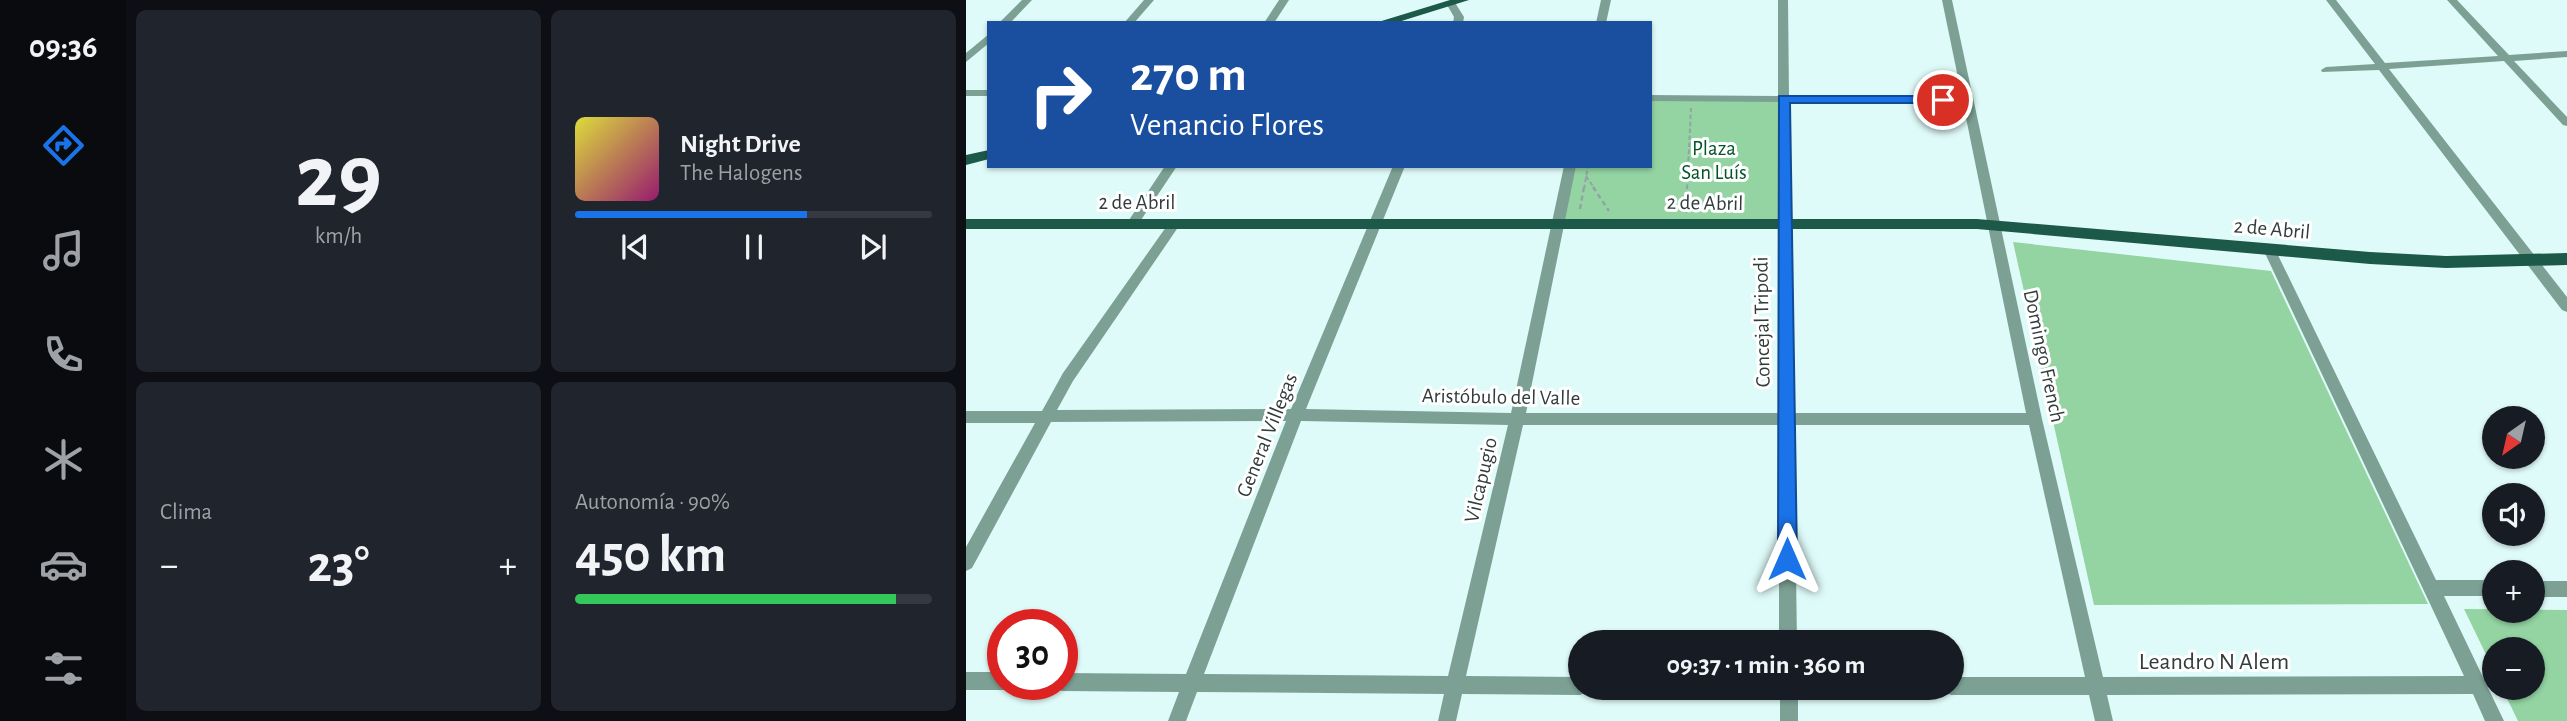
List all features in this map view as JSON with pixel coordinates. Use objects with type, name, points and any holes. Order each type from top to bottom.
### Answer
[{"type":"main road","points":[[1388,21],[1457,1]]},
{"type":"main road","points":[[966,160],[987,155]]},
{"type":"main road","name":"2 de Abril","points":[[966,224],[1376,222],[1993,225],[2269,250],[2446,262],[2567,259]]},
{"type":"street","points":[[1006,21],[1027,0]]},
{"type":"street","points":[[1131,21],[1149,0]]},
{"type":"street","points":[[1270,21],[1284,0]]},
{"type":"street","points":[[1601,21],[1606,0]]},
{"type":"street","name":"Concejal Tripodi","points":[[1783,0],[1788,630]]},
{"type":"street","name":"Domingo French","points":[[1947,0],[2035,419],[2104,721]]},
{"type":"street","points":[[2331,0],[2567,307]]},
{"type":"street","points":[[2452,0],[2567,123]]},
{"type":"street","points":[[1457,1],[1458,21]]},
{"type":"street","points":[[966,59],[987,39]]},
{"type":"street","points":[[2326,70],[2567,54]]},
{"type":"street","points":[[966,93],[987,93]]},
{"type":"street","points":[[1652,98],[1969,100]]},
{"type":"street","points":[[1133,223],[1170,168]]},
{"type":"street","name":"General Villegas","points":[[1177,721],[1296,415],[1398,168]]},
{"type":"street","name":"Vilcapugio","points":[[1447,721],[1517,419],[1570,168]]},
{"type":"street","points":[[966,563],[1090,343],[1175,223]]},
{"type":"street","points":[[2269,250],[2495,721]]},
{"type":"street","name":"Aristóbulo del Valle","points":[[966,417],[1296,415],[1517,419],[2035,419]]},
{"type":"street","points":[[2431,588],[2482,589]]},
{"type":"street","points":[[2545,589],[2567,589]]},
{"type":"street","points":[[966,681],[987,681]]},
{"type":"street","points":[[1078,682],[1568,686]]},
{"type":"street","name":"Leandro N Alem","points":[[1964,686],[2478,685]]},
{"type":"street","points":[[1788,700],[1789,721]]},
{"type":"path","points":[[1687,223],[1692,98]]},
{"type":"path","points":[[1578,217],[1588,168]]},
{"type":"path","points":[[1586,176],[1613,217]]},
{"type":"green space","name":"Plaza San Luís","points":[[1652,98],[1783,99],[1783,225],[1558,223],[1570,168],[1652,168]]},
{"type":"green space","points":[[2013,242],[2271,271],[2428,604],[2094,605]]},
{"type":"green space","points":[[2464,609],[2482,609],[2482,623],[2545,623],[2545,610],[2567,610],[2567,721],[2518,721],[2508,700],[2545,700],[2545,637],[2482,637],[2482,646]]},
{"type":"route","points":[[1787,559],[1783,99],[1943,100]]}]
